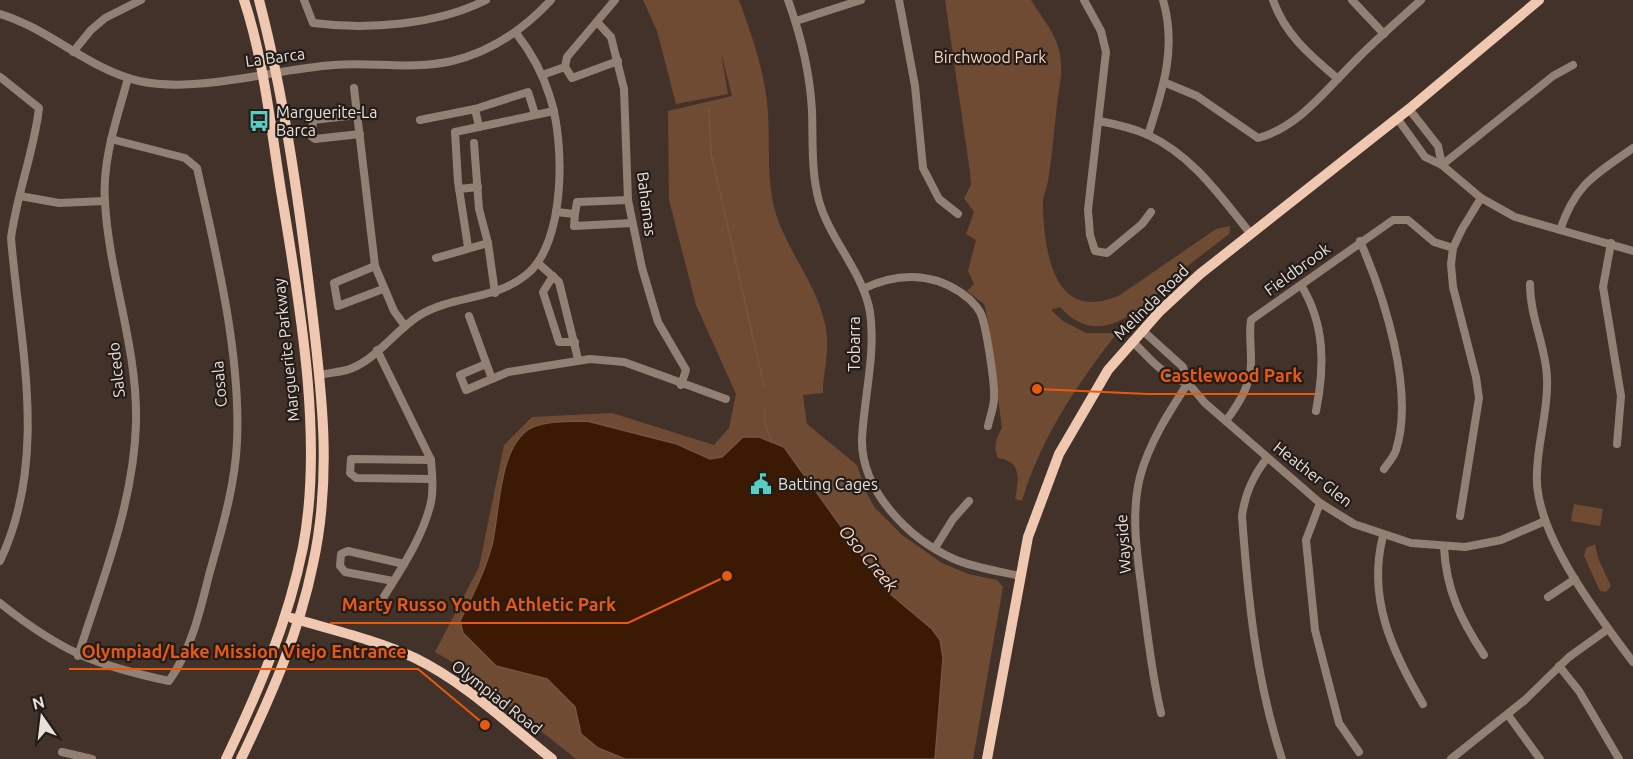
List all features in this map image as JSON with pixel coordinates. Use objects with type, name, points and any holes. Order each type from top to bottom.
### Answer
[{"type":"main road","name":"Marguerite Parkway","points":[[226,759],[272,659],[286,616],[302,552],[311,454],[308,388],[287,228],[260,74],[244,0]]},
{"type":"main road","name":"Marguerite Parkway","points":[[241,759],[278,679],[299,620],[314,562],[324,480],[325,436],[301,218],[276,71],[258,0]]},
{"type":"main road","name":"Melinda Road","points":[[987,759],[1028,537],[1059,454],[1108,370],[1142,330],[1200,274],[1409,109],[1539,0]]},
{"type":"main road","name":"Olympiad Road","points":[[286,616],[398,651],[440,672],[460,685],[552,759]]},
{"type":"street","points":[[73,52],[91,30],[105,18],[141,0]]},
{"type":"street","points":[[304,0],[313,23],[327,25],[412,23],[486,0]]},
{"type":"street","name":"La Barca","points":[[0,14],[27,24],[73,52],[128,78],[156,84],[187,85],[276,71],[349,64],[427,65],[453,61],[479,52],[516,33],[551,0]]},
{"type":"street","points":[[615,0],[598,23],[567,57],[565,67],[572,78],[618,61]]},
{"type":"street","name":"Tobarra","points":[[788,0],[796,21],[808,80],[813,173],[819,201],[829,228],[863,289],[872,327],[862,437],[866,466],[876,490],[896,517],[935,548],[964,562],[1020,576]]},
{"type":"street","points":[[796,21],[861,0]]},
{"type":"street","points":[[899,0],[915,86],[923,168],[939,199],[958,214]]},
{"type":"street","points":[[1084,0],[1101,31],[1106,52],[1088,210],[1090,234],[1095,251],[1107,253],[1142,224],[1151,212]]},
{"type":"street","points":[[1148,135],[1166,82],[1170,58],[1169,19],[1163,0]]},
{"type":"street","points":[[1273,0],[1278,14],[1299,46],[1338,79]]},
{"type":"street","points":[[1352,0],[1384,33]]},
{"type":"street","points":[[1166,82],[1197,96],[1258,138],[1269,135],[1310,108],[1384,33],[1421,0]]},
{"type":"street","name":"Bahamas","points":[[598,23],[611,37],[624,90],[628,200],[632,223],[658,322],[686,370],[681,385]]},
{"type":"street","points":[[320,375],[348,369],[377,350],[405,326],[439,306],[508,288],[538,263],[553,230],[558,148],[554,111],[542,75],[516,33]]},
{"type":"street","points":[[1442,165],[1553,76],[1573,64]]},
{"type":"street","points":[[542,75],[565,67]]},
{"type":"street","points":[[0,77],[39,108],[31,158],[20,196],[12,238],[27,383],[29,445],[19,507],[0,561]]},
{"type":"street","name":"Salcedo","points":[[78,656],[127,501],[136,422],[130,351],[105,201],[106,159],[128,78]]},
{"type":"street","points":[[354,88],[375,266],[383,289],[405,326]]},
{"type":"street","points":[[420,120],[475,109],[528,92],[535,114]]},
{"type":"street","points":[[475,109],[479,127]]},
{"type":"street","points":[[1409,109],[1433,141],[1442,165]]},
{"type":"street","points":[[468,247],[459,189],[455,132],[554,111]]},
{"type":"street","points":[[357,115],[313,120],[312,136],[315,140],[360,134]]},
{"type":"street","points":[[1397,118],[1425,157],[1442,165],[1481,198],[1515,217],[1633,251]]},
{"type":"street","points":[[1099,121],[1148,135],[1179,154],[1211,184],[1250,233]]},
{"type":"street","name":"Cosala","points":[[78,656],[169,681],[179,667],[198,618],[234,472],[237,409],[229,330],[197,168],[186,158],[111,139]]},
{"type":"street","points":[[1420,150],[1433,141]]},
{"type":"street","points":[[474,143],[479,209],[488,243],[495,293]]},
{"type":"street","points":[[1560,230],[1571,201],[1580,188],[1633,148]]},
{"type":"street","points":[[459,189],[478,187]]},
{"type":"street","points":[[20,196],[59,204],[105,201]]},
{"type":"street","points":[[1460,516],[1479,398],[1476,377],[1453,287],[1453,248],[1481,198]]},
{"type":"street","points":[[628,200],[577,202],[574,225],[632,223]]},
{"type":"street","points":[[555,212],[574,214]]},
{"type":"street","name":"Fieldbrook","points":[[1226,421],[1238,405],[1248,382],[1251,362],[1251,320],[1360,241],[1393,220],[1408,220],[1434,242],[1453,248]]},
{"type":"street","points":[[1360,241],[1380,287],[1401,389],[1403,411],[1396,452],[1384,469]]},
{"type":"street","points":[[436,258],[488,243]]},
{"type":"street","points":[[1611,243],[1603,287],[1621,396],[1617,444]]},
{"type":"street","points":[[538,263],[559,282],[578,359]]},
{"type":"street","points":[[375,266],[334,283],[338,306],[383,289]]},
{"type":"street","points":[[553,276],[543,292],[559,342],[575,342]]},
{"type":"street","points":[[863,289],[879,281],[916,276],[950,286],[972,301],[980,313],[984,326],[994,398],[988,426]]},
{"type":"street","points":[[1530,284],[1530,307],[1547,373],[1548,395],[1537,481],[1545,521],[1575,579],[1633,662]]},
{"type":"street","points":[[1301,285],[1312,303],[1320,331],[1323,379],[1316,411]]},
{"type":"street","points":[[469,316],[492,379]]},
{"type":"street","name":"Heather Glen","points":[[1142,330],[1183,367],[1188,383],[1226,421],[1320,503],[1354,524],[1383,536],[1425,546],[1444,547],[1483,544],[1545,521]]},
{"type":"street","points":[[1132,341],[1170,376],[1188,383]]},
{"type":"street","points":[[377,350],[431,460],[432,478],[430,503],[404,564],[380,603]]},
{"type":"street","points":[[486,364],[460,375],[466,390],[508,372],[578,359],[624,362],[681,385],[726,399]]},
{"type":"street","points":[[1170,376],[1178,363]]},
{"type":"street","name":"Wayside","points":[[1161,713],[1154,683],[1135,511],[1140,477],[1150,450],[1164,421],[1188,383]]},
{"type":"street","points":[[1267,458],[1244,499],[1242,516],[1253,642],[1270,725],[1281,759]]},
{"type":"street","points":[[431,460],[351,459],[350,473],[356,478],[432,478]]},
{"type":"street","points":[[935,548],[953,519],[969,501]]},
{"type":"street","points":[[1320,503],[1306,540],[1315,630],[1338,723],[1359,752]]},
{"type":"street","points":[[1383,536],[1376,561],[1376,580],[1381,603],[1390,640],[1402,669],[1423,704]]},
{"type":"street","points":[[1444,547],[1446,578],[1453,600],[1461,619],[1484,656]]},
{"type":"street","points":[[393,581],[345,572],[340,566],[341,554],[348,551],[404,564]]},
{"type":"street","points":[[1548,597],[1575,579]]},
{"type":"street","points":[[0,603],[43,636],[78,656]]},
{"type":"street","points":[[1451,759],[1508,715],[1559,666],[1608,628]]},
{"type":"street","points":[[1559,666],[1579,691],[1619,759]]},
{"type":"street","points":[[1508,715],[1540,759]]},
{"type":"street","points":[[62,752],[92,759]]},
{"type":"green space","points":[[643,0],[739,0],[763,76],[768,115],[773,203],[784,234],[821,308],[827,333],[823,393],[803,395],[807,424],[857,465],[866,492],[875,508],[902,535],[942,563],[968,574],[997,580],[1003,587],[973,759],[576,759],[459,666],[435,652],[479,567],[504,445],[532,417],[612,413],[714,445],[729,428],[736,394],[696,305],[669,200],[668,111],[732,96],[721,52],[728,94],[676,104],[657,31]]},
{"type":"green space","name":"Birchwood Park","points":[[945,0],[1031,0],[1054,35],[1060,53],[1061,76],[1050,168],[1043,205],[1044,227],[1051,264],[1058,280],[1068,293],[1081,300],[1098,302],[1120,295],[1216,229],[1230,226],[1229,234],[1147,302],[1119,321],[1105,326],[1090,326],[1075,320],[1060,307],[1051,310],[1063,321],[1086,333],[1117,333],[1062,412],[1039,456],[1022,501],[1015,499],[1018,478],[1015,467],[1006,460],[998,458],[995,446],[1002,428],[986,311],[984,304],[967,291],[974,284],[968,271],[976,240],[966,234],[974,212],[964,198],[971,185],[970,172]]},
{"type":"green space","points":[[1574,504],[1603,509],[1600,526],[1571,521]]},
{"type":"green space","points":[[1595,544],[1598,558],[1611,586],[1606,592],[1600,591],[1584,556],[1586,548]]},
{"type":"shaded area","points":[[587,421],[677,444],[710,459],[722,457],[743,437],[759,437],[784,447],[888,592],[932,629],[940,640],[943,658],[935,759],[625,759],[598,748],[581,734],[575,707],[547,679],[496,666],[463,633],[460,621],[482,574],[492,545],[502,482],[511,451],[519,439],[535,426]]},
{"type":"waterway","name":"Oso Creek","points":[[709,109],[711,153],[764,386]]},
{"type":"waterway","name":"Oso Creek","points":[[765,408],[765,424],[772,442]]},
{"type":"place","name":"Marguerite-La Barca","points":[[259,121]]},
{"type":"place","name":"Castlewood Park","points":[[1037,389]]},
{"type":"place","name":"Batting Cages","points":[[761,484]]},
{"type":"place","name":"Marty Russo Youth Athletic Park","points":[[727,576]]},
{"type":"place","name":"Olympiad/Lake Mission Viejo Entrance","points":[[485,725]]}]
